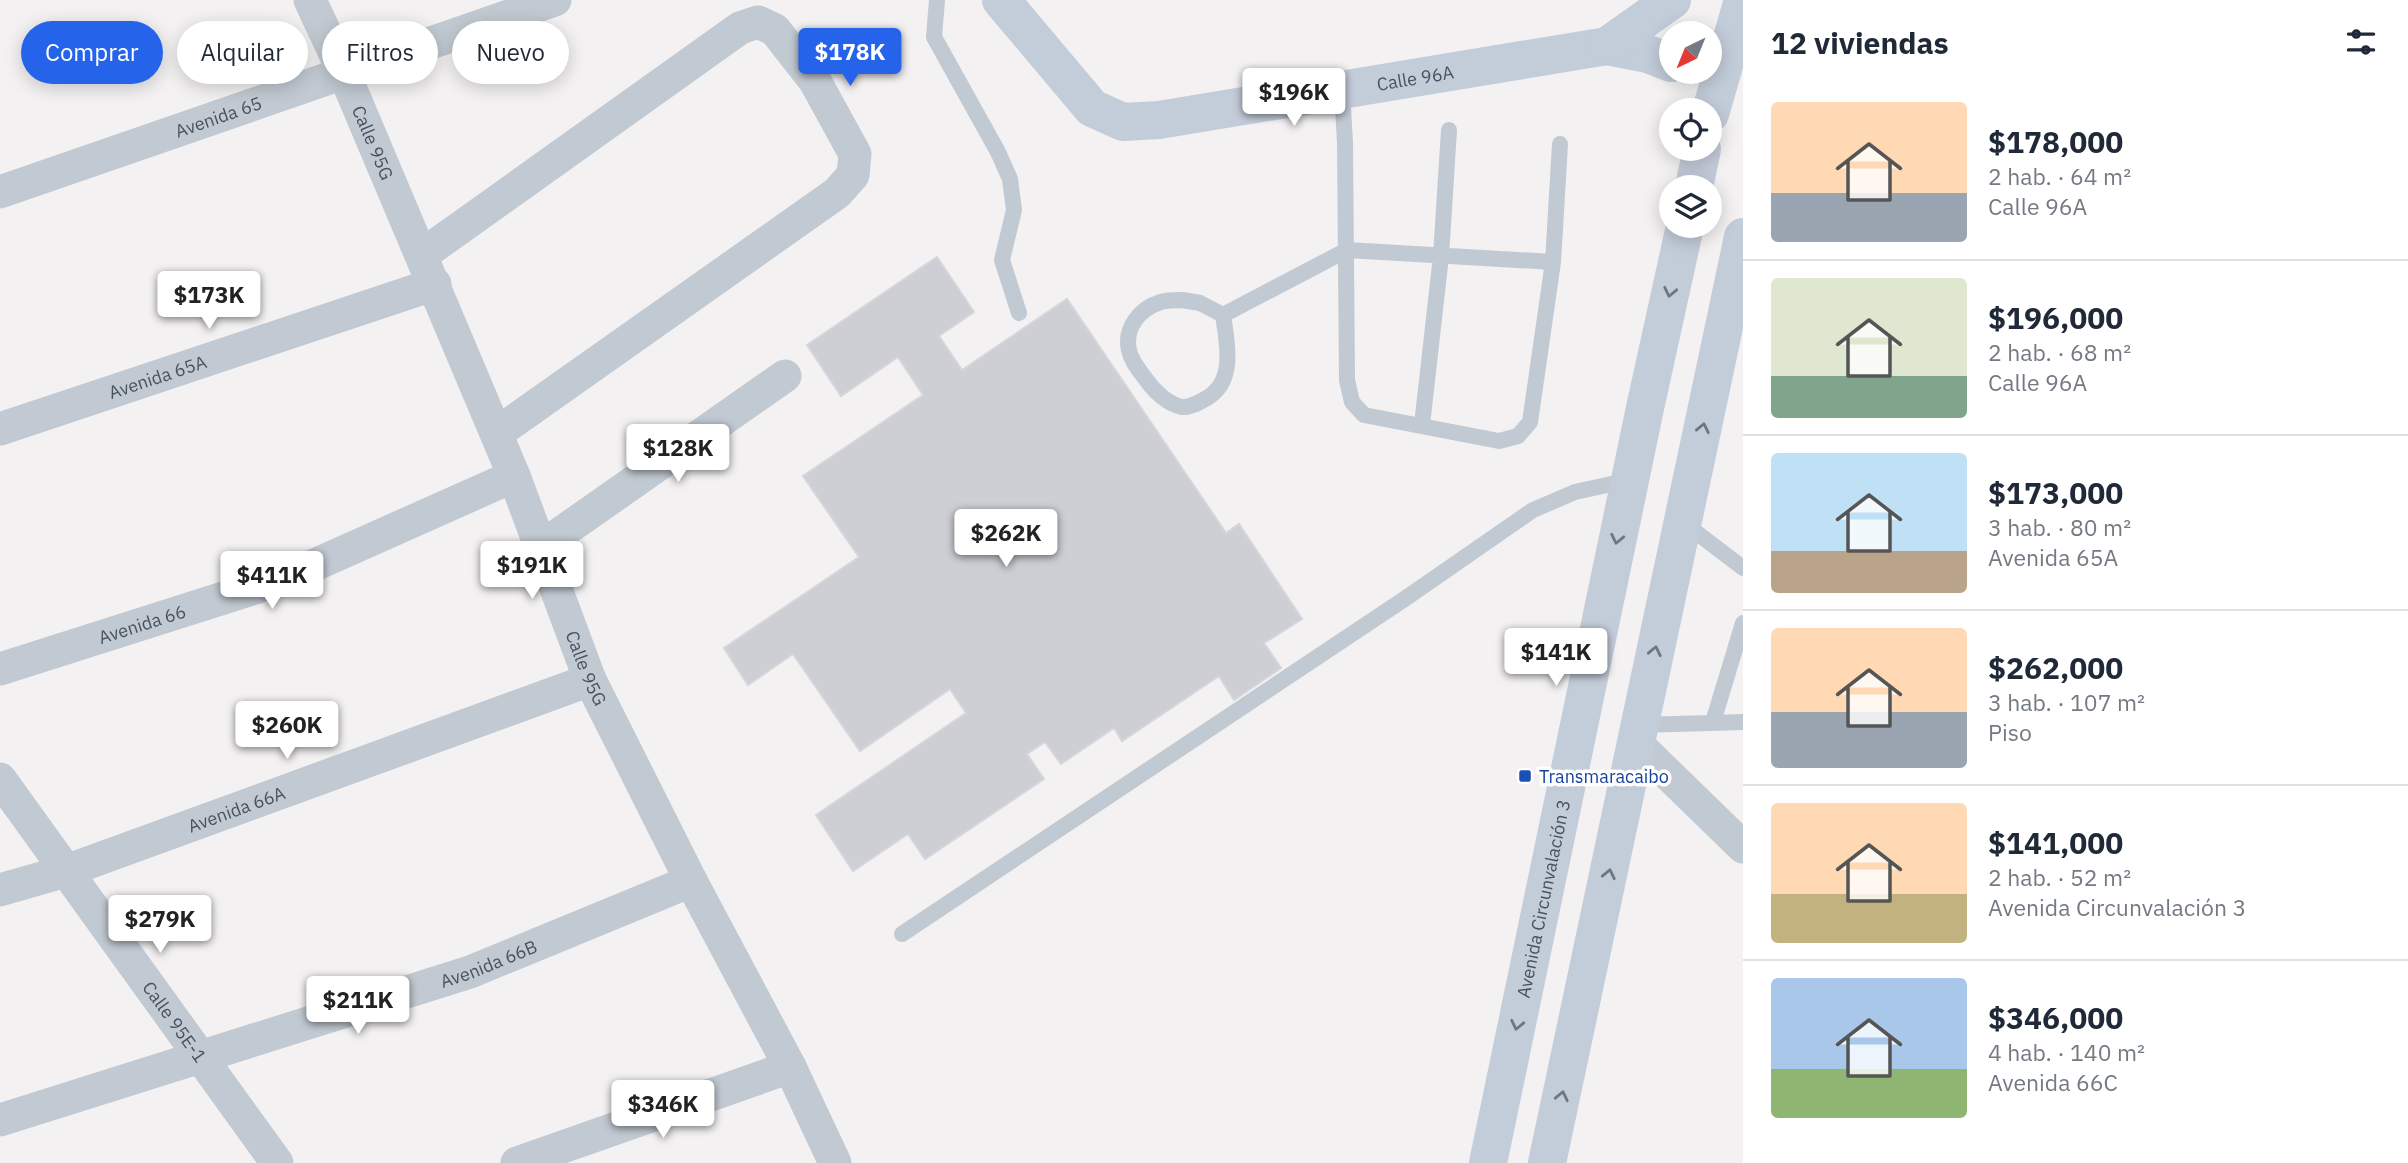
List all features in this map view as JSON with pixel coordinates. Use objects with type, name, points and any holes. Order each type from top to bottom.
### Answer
[{"type":"main road","name":"Calle 96A","points":[[1001,0],[1092,108],[1123,122],[1159,120],[1608,46],[1659,58]]},
{"type":"main road","points":[[1608,46],[1672,0]]},
{"type":"main road","points":[[1715,96],[1743,0]]},
{"type":"main road","points":[[1548,1163],[1743,237]]},
{"type":"main road","name":"Avenida Circunvalación 3","points":[[1488,1163],[1682,238]]},
{"type":"street","name":"Calle 95G","points":[[310,0],[322,26]]},
{"type":"street","name":"Avenida 65","points":[[438,40],[555,0]]},
{"type":"street","name":"Avenida 65A","points":[[0,429],[428,269],[740,27],[758,22],[775,30],[815,81],[855,154],[853,176],[837,193],[723,276],[497,433]]},
{"type":"street","name":"Avenida 65","points":[[0,192],[322,81]]},
{"type":"street","name":"Calle 95G","points":[[349,84],[497,433],[590,680],[691,881],[790,1067],[835,1163]]},
{"type":"street","points":[[541,547],[785,376]]},
{"type":"street","name":"Avenida 66","points":[[0,669],[283,579],[514,475]]},
{"type":"street","name":"Avenida 66A","points":[[0,890],[66,871],[590,680]]},
{"type":"street","points":[[1638,734],[1743,847]]},
{"type":"street","name":"Calle 95E-1","points":[[0,779],[277,1163]]},
{"type":"street","name":"Avenida 66B","points":[[0,1120],[470,972],[691,881]]},
{"type":"street","points":[[517,1163],[790,1067]]},
{"type":"lane","points":[[937,0],[934,37],[998,152],[1010,179],[1014,210],[1002,260],[1019,313]]},
{"type":"lane","points":[[1342,90],[1347,250],[1347,380],[1352,402],[1364,415],[1499,441],[1518,436],[1530,422],[1553,262],[1560,144]]},
{"type":"lane","points":[[1422,425],[1441,256],[1449,130]]},
{"type":"lane","points":[[1223,315],[1347,250],[1553,262]]},
{"type":"lane","points":[[1182,300],[1200,303],[1223,315],[1229,355],[1225,375],[1216,393],[1184,407],[1167,400],[1150,386],[1129,353],[1127,335],[1145,310],[1162,301],[1182,300]]},
{"type":"lane","points":[[902,934],[1406,598],[1533,510],[1575,492],[1630,481]]},
{"type":"lane","points":[[1683,522],[1743,568]]},
{"type":"lane","points":[[1713,722],[1743,623]]},
{"type":"lane","points":[[1638,734],[1713,722],[1741,724]]},
{"type":"building","points":[[937,257],[974,312],[939,336],[962,370],[1067,299],[1226,533],[1239,524],[1302,619],[1264,643],[1281,668],[1234,700],[1219,676],[1122,741],[1114,728],[1061,764],[1045,742],[1027,754],[1044,779],[925,859],[908,834],[853,871],[816,815],[966,713],[950,689],[860,751],[793,654],[748,685],[724,648],[859,557],[803,476],[923,395],[898,357],[841,396],[807,345]]},
{"type":"place","name":"Transmaracaibo","points":[[1525,776]]}]
